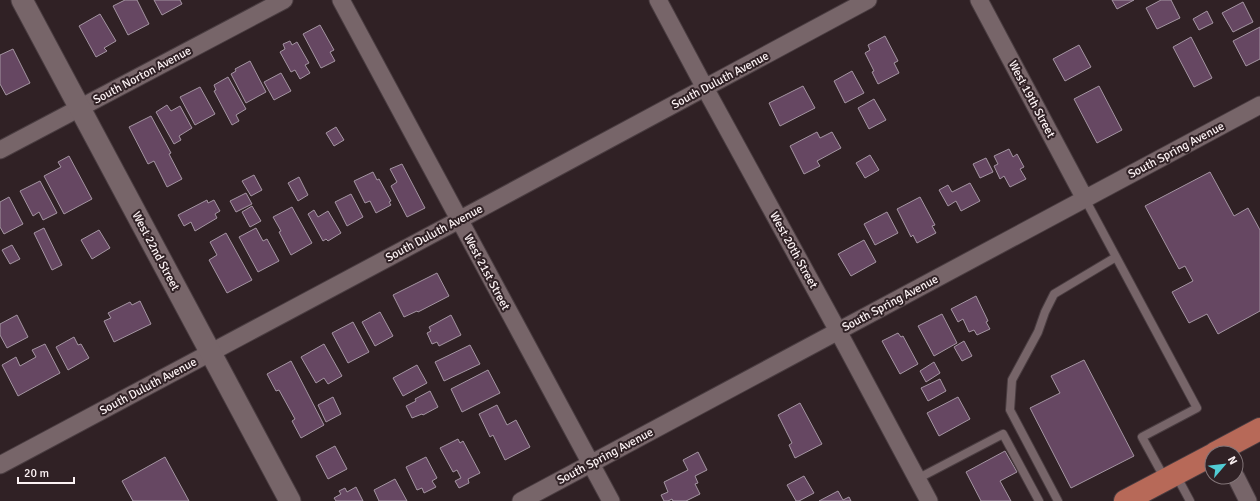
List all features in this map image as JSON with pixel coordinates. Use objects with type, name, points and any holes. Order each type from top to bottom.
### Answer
[{"type":"main road","points":[[1232,445],[1260,429]]},
{"type":"main road","points":[[1125,501],[1204,460]]},
{"type":"street","name":"West 22nd Street","points":[[22,0],[290,501]]},
{"type":"street","name":"South Norton Avenue","points":[[0,150],[284,0]]},
{"type":"street","name":"West 21st Street","points":[[341,0],[611,501]]},
{"type":"street","name":"West 20th Street","points":[[658,0],[838,330],[929,501]]},
{"type":"street","name":"South Duluth Avenue","points":[[0,465],[868,0]]},
{"type":"street","name":"West 19th Street","points":[[979,0],[1085,199]]},
{"type":"street","name":"South Spring Avenue","points":[[521,501],[838,330],[1260,106]]},
{"type":"street","points":[[1240,485],[1248,501]]},
{"type":"lane","points":[[1085,199],[1197,408],[1142,437],[1170,477],[1190,501]]},
{"type":"lane","points":[[1058,501],[1010,410],[1012,380],[1038,332],[1045,312],[1054,294],[1116,257]]},
{"type":"lane","points":[[917,479],[1003,434],[1039,501]]},
{"type":"building","points":[[125,0],[137,0],[149,24],[128,35],[113,6]]},
{"type":"building","points":[[154,0],[180,0],[182,4],[162,15]]},
{"type":"building","points":[[1112,0],[1134,0],[1117,9]]},
{"type":"building","points":[[1161,0],[1171,0],[1180,18],[1157,29],[1146,8]]},
{"type":"building","points":[[1243,2],[1253,22],[1233,32],[1222,13]]},
{"type":"building","points":[[1207,11],[1213,23],[1199,30],[1193,19]]},
{"type":"building","points":[[100,14],[116,41],[104,48],[107,51],[96,57],[79,26]]},
{"type":"building","points":[[320,25],[334,50],[330,52],[335,61],[321,68],[303,34]]},
{"type":"building","points":[[1260,27],[1260,59],[1246,66],[1233,41]]},
{"type":"building","points":[[885,36],[898,61],[894,63],[899,73],[878,84],[872,72],[874,71],[865,53],[870,50],[868,45]]},
{"type":"building","points":[[1191,37],[1212,78],[1194,87],[1173,47]]},
{"type":"building","points":[[290,41],[292,45],[297,42],[309,63],[305,65],[310,73],[300,79],[295,70],[291,72],[280,52],[285,49],[283,44]]},
{"type":"building","points":[[1079,45],[1091,67],[1065,81],[1053,59]]},
{"type":"building","points":[[13,49],[30,83],[6,95],[0,84],[0,55]]},
{"type":"building","points":[[250,61],[266,92],[246,103],[231,74],[236,71],[235,69]]},
{"type":"building","points":[[852,71],[864,93],[845,103],[834,81]]},
{"type":"building","points":[[281,73],[291,91],[274,100],[264,82]]},
{"type":"building","points":[[228,77],[246,109],[236,115],[239,121],[232,125],[214,91],[216,90],[214,85]]},
{"type":"building","points":[[803,86],[815,108],[780,126],[769,103]]},
{"type":"building","points":[[1099,86],[1122,130],[1097,143],[1074,99]]},
{"type":"building","points":[[200,87],[215,114],[195,125],[180,97]]},
{"type":"building","points":[[874,99],[886,120],[869,129],[858,108]]},
{"type":"building","points":[[167,105],[171,111],[180,106],[192,128],[179,136],[181,140],[174,144],[156,112]]},
{"type":"building","points":[[151,116],[171,153],[169,154],[182,179],[167,187],[154,161],[148,164],[129,127]]},
{"type":"building","points":[[336,127],[344,140],[334,146],[326,133]]},
{"type":"building","points":[[817,132],[820,138],[832,132],[841,148],[817,161],[820,166],[804,174],[790,146]]},
{"type":"building","points":[[1009,149],[1013,157],[1017,154],[1024,167],[1020,169],[1026,179],[1010,187],[1004,176],[1000,179],[994,166],[998,164],[994,156]]},
{"type":"building","points":[[870,155],[879,170],[865,178],[856,163]]},
{"type":"building","points":[[69,156],[92,199],[64,214],[44,176],[61,167],[58,162]]},
{"type":"building","points":[[986,158],[993,172],[980,178],[973,164]]},
{"type":"building","points":[[402,164],[425,208],[407,217],[391,186],[397,182],[390,169]]},
{"type":"building","points":[[373,172],[377,180],[379,179],[391,201],[389,202],[391,205],[376,213],[370,201],[365,203],[354,181]]},
{"type":"building","points":[[1210,172],[1234,216],[1248,208],[1260,230],[1260,311],[1218,334],[1207,314],[1189,323],[1172,292],[1193,281],[1185,266],[1179,269],[1145,206]]},
{"type":"building","points":[[254,175],[262,190],[251,196],[242,181]]},
{"type":"building","points":[[299,177],[308,195],[298,201],[288,183]]},
{"type":"building","points":[[40,181],[57,213],[43,220],[39,212],[33,216],[20,191]]},
{"type":"building","points":[[970,183],[980,201],[961,211],[956,201],[948,206],[939,190],[948,185],[952,192]]},
{"type":"building","points":[[246,193],[252,204],[236,212],[230,201]]},
{"type":"building","points":[[351,194],[363,217],[347,226],[335,202]]},
{"type":"building","points":[[9,197],[23,224],[4,234],[0,227],[0,202]]},
{"type":"building","points":[[920,197],[935,225],[932,226],[936,233],[917,243],[913,235],[911,237],[897,209]]},
{"type":"building","points":[[207,200],[208,203],[214,200],[220,211],[215,214],[217,218],[195,231],[191,222],[184,226],[178,215]]},
{"type":"building","points":[[252,206],[261,221],[250,227],[242,212]]},
{"type":"building","points":[[292,207],[312,243],[291,255],[279,232],[281,231],[273,217]]},
{"type":"building","points":[[314,210],[318,217],[328,211],[341,233],[328,241],[326,239],[323,241],[308,214]]},
{"type":"building","points":[[887,212],[898,233],[875,245],[864,224]]},
{"type":"building","points":[[44,228],[62,265],[52,270],[34,233]]},
{"type":"building","points":[[256,228],[263,241],[267,239],[279,261],[258,272],[239,237]]},
{"type":"building","points":[[99,230],[110,248],[92,259],[81,240]]},
{"type":"building","points":[[226,233],[252,280],[227,293],[209,260],[217,255],[210,242]]},
{"type":"building","points":[[864,240],[876,262],[851,276],[838,254]]},
{"type":"building","points":[[12,245],[20,259],[10,264],[2,250]]},
{"type":"building","points":[[437,273],[449,296],[418,312],[417,311],[404,317],[393,295]]},
{"type":"building","points":[[976,296],[988,321],[986,322],[990,329],[977,335],[974,330],[969,332],[963,319],[958,322],[951,309]]},
{"type":"building","points":[[140,301],[151,324],[114,342],[104,321],[111,318],[108,313],[130,302],[132,305]]},
{"type":"building","points":[[380,312],[393,336],[375,346],[362,322]]},
{"type":"building","points":[[942,314],[957,343],[934,356],[918,326]]},
{"type":"building","points":[[17,315],[28,337],[7,348],[0,335],[0,324]]},
{"type":"building","points":[[451,315],[461,335],[439,346],[437,342],[432,344],[427,333],[431,331],[429,327]]},
{"type":"building","points":[[353,322],[369,352],[348,363],[332,333]]},
{"type":"building","points":[[898,333],[901,337],[903,336],[918,364],[900,374],[882,341]]},
{"type":"building","points":[[74,337],[78,345],[81,344],[89,358],[68,370],[56,347]]},
{"type":"building","points":[[964,341],[972,356],[962,361],[954,347]]},
{"type":"building","points":[[45,344],[60,373],[18,396],[2,365],[16,357],[20,366],[36,357],[32,350]]},
{"type":"building","points":[[324,344],[342,376],[328,384],[324,378],[316,383],[301,357]]},
{"type":"building","points":[[470,345],[480,364],[444,381],[435,362]]},
{"type":"building","points":[[1084,360],[1134,456],[1071,488],[1030,408],[1060,393],[1051,376]]},
{"type":"building","points":[[291,361],[324,425],[301,438],[292,421],[295,419],[279,390],[276,391],[267,374]]},
{"type":"building","points":[[934,362],[940,373],[926,382],[920,371]]},
{"type":"building","points":[[417,365],[427,383],[403,396],[393,378]]},
{"type":"building","points":[[488,370],[500,393],[462,412],[451,389]]},
{"type":"building","points":[[940,379],[946,391],[928,401],[921,388]]},
{"type":"building","points":[[430,391],[438,407],[423,415],[422,414],[412,418],[406,406]]},
{"type":"building","points":[[333,397],[341,414],[326,422],[318,405]]},
{"type":"building","points":[[958,397],[970,419],[939,436],[927,413]]},
{"type":"building","points":[[800,403],[822,444],[795,458],[789,445],[792,443],[778,415]]},
{"type":"building","points":[[497,405],[507,425],[516,420],[530,447],[505,460],[493,435],[490,437],[479,414]]},
{"type":"building","points":[[458,439],[460,443],[463,441],[480,473],[468,479],[469,483],[459,488],[455,481],[461,478],[457,470],[453,472],[440,448]]},
{"type":"building","points":[[335,446],[347,469],[328,479],[316,456]]},
{"type":"building","points":[[1005,451],[1017,472],[1000,481],[1011,501],[981,501],[966,472]]},
{"type":"building","points":[[698,452],[707,470],[695,476],[698,483],[695,484],[700,494],[686,501],[673,501],[672,499],[664,501],[661,495],[668,492],[664,482],[688,470],[683,460]]},
{"type":"building","points":[[165,457],[189,501],[133,501],[122,481]]},
{"type":"building","points":[[426,457],[437,478],[432,481],[436,487],[424,493],[422,488],[417,490],[406,467]]},
{"type":"building","points":[[804,476],[814,493],[799,501],[796,501],[787,485]]},
{"type":"building","points":[[395,479],[407,501],[379,501],[374,490]]},
{"type":"building","points":[[356,487],[363,501],[336,501],[334,498],[341,494],[339,491],[345,488],[347,492]]},
{"type":"building","points":[[838,491],[843,500],[849,497],[851,501],[819,501]]}]
